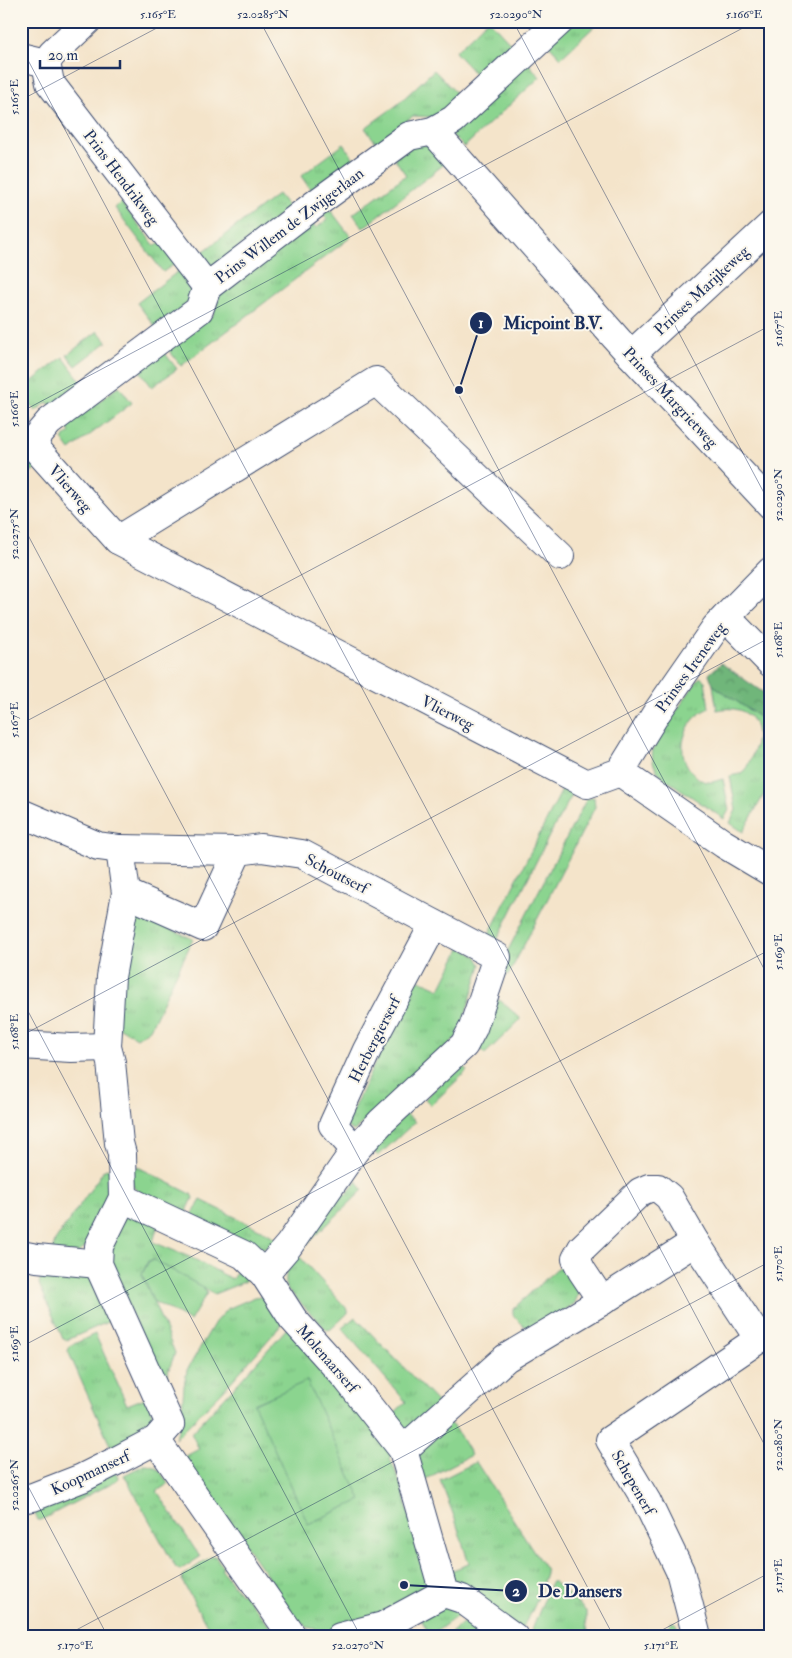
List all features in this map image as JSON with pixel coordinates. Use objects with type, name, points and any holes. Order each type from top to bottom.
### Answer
[{"type":"street","name":"Prins Hendrikweg","points":[[88,21],[52,54],[34,60],[206,287]]},
{"type":"street","name":"Prins Willem de Zwijgerlaan","points":[[26,442],[199,310],[206,287],[314,205],[409,136],[432,131],[453,120],[560,21]]},
{"type":"street","name":"Prinses Margrietweg","points":[[432,131],[631,355],[771,506]]},
{"type":"street","name":"Prinses Marijkeweg","points":[[631,355],[771,225]]},
{"type":"street","points":[[118,540],[376,381],[560,556]]},
{"type":"street","name":"Vlierweg","points":[[26,442],[118,540],[587,784],[620,772]]},
{"type":"street","name":"Prinses Ireneweg","points":[[620,772],[657,712],[716,627],[771,571]]},
{"type":"street","points":[[726,617],[771,663]]},
{"type":"street","points":[[620,772],[724,844],[771,872]]},
{"type":"street","points":[[21,813],[98,846],[120,849],[238,851],[203,927],[126,893]]},
{"type":"street","name":"Schoutserf","points":[[238,851],[261,848],[302,854],[497,957],[473,1028],[464,1045],[381,1122],[355,1150]]},
{"type":"street","points":[[120,849],[126,893],[110,978],[108,1047],[119,1143],[122,1154],[123,1198],[98,1246],[98,1264],[170,1424],[156,1440],[293,1637]]},
{"type":"street","name":"Herbergierserf","points":[[355,1150],[333,1125],[367,1050],[434,924]]},
{"type":"street","points":[[21,1045],[71,1048],[108,1047]]},
{"type":"street","points":[[264,1274],[289,1245],[355,1150]]},
{"type":"street","name":"Schepenerf","points":[[602,1301],[582,1271],[576,1258],[582,1248],[640,1192],[648,1188],[658,1188],[669,1197],[695,1242],[765,1336],[610,1440],[647,1502],[680,1572],[697,1637]]},
{"type":"street","name":"Molenaarserf","points":[[123,1198],[244,1255],[264,1274],[293,1318],[348,1380],[404,1450],[444,1593]]},
{"type":"street","points":[[404,1450],[506,1358],[602,1301],[695,1242]]},
{"type":"street","points":[[21,1255],[98,1264]]},
{"type":"street","name":"Koopmanserf","points":[[21,1499],[33,1497],[82,1478],[156,1440]]},
{"type":"street","points":[[340,1637],[383,1626],[444,1593],[462,1599],[514,1637]]},
{"type":"green space","points":[[487,21],[490,21],[513,46],[479,78],[455,52]]},
{"type":"green space","points":[[573,21],[600,21],[561,58],[548,44]]},
{"type":"green space","points":[[528,63],[540,77],[464,147],[451,134]]},
{"type":"green space","points":[[434,70],[459,96],[439,114],[432,117],[413,116],[377,144],[365,128],[397,105]]},
{"type":"green space","points":[[344,144],[355,160],[312,192],[301,176]]},
{"type":"green space","points":[[417,144],[430,146],[447,162],[363,228],[353,214],[406,175],[394,158]]},
{"type":"green space","points":[[278,194],[289,208],[211,269],[200,254]]},
{"type":"green space","points":[[121,202],[155,246],[161,243],[177,262],[163,272],[115,208]]},
{"type":"green space","points":[[322,212],[332,212],[351,237],[181,366],[168,349],[213,315],[220,294],[310,221],[316,228],[327,220]]},
{"type":"green space","points":[[181,269],[191,284],[188,286],[191,293],[190,302],[157,329],[137,303]]},
{"type":"green space","points":[[98,331],[107,342],[76,366],[67,355]]},
{"type":"green space","points":[[164,352],[177,369],[152,387],[140,371]]},
{"type":"green space","points":[[63,357],[83,384],[52,408],[48,402],[35,411],[21,393],[21,390]]},
{"type":"green space","points":[[119,386],[132,403],[70,450],[62,439],[70,432],[66,427]]},
{"type":"green space","points":[[21,406],[32,422],[21,424]]},
{"type":"green space","points":[[21,458],[38,466],[31,472],[28,467],[21,466]]},
{"type":"green space","points":[[721,663],[771,698],[771,725],[713,685],[709,674]]},
{"type":"green space","points":[[700,677],[705,681],[709,708],[693,720],[688,729],[684,738],[684,758],[688,767],[702,781],[711,782],[723,779],[729,810],[724,819],[658,773],[652,758],[656,743]]},
{"type":"green space","points":[[713,685],[771,725],[771,782],[743,832],[730,823],[736,810],[730,776],[741,773],[748,766],[755,749],[756,729],[753,721],[740,710],[717,710]]},
{"type":"green space","points":[[566,782],[572,791],[571,797],[548,838],[495,944],[486,940]]},
{"type":"green space","points":[[594,797],[595,807],[509,974],[506,975],[499,972],[505,956],[585,802],[587,799]]},
{"type":"green space","points":[[140,915],[193,939],[150,1029],[137,1038],[115,1025],[130,919]]},
{"type":"green space","points":[[461,947],[477,957],[481,965],[459,1035],[354,1131],[345,1126],[412,986],[420,980],[440,989]]},
{"type":"green space","points":[[494,1000],[502,1002],[520,1018],[485,1054],[476,1045]]},
{"type":"green space","points":[[460,1063],[467,1071],[431,1105],[425,1099]]},
{"type":"green space","points":[[406,1114],[415,1122],[378,1156],[372,1149]]},
{"type":"green space","points":[[128,1167],[138,1167],[191,1194],[193,1198],[186,1213],[134,1188]]},
{"type":"green space","points":[[111,1168],[113,1187],[88,1244],[79,1253],[52,1252],[55,1241],[104,1170]]},
{"type":"green space","points":[[357,1181],[363,1190],[303,1247],[338,1191],[346,1195]]},
{"type":"green space","points":[[201,1200],[278,1240],[268,1247],[256,1248],[192,1215]]},
{"type":"green space","points":[[133,1214],[158,1225],[153,1242],[192,1258],[232,1279],[240,1267],[253,1274],[244,1282],[214,1294],[154,1260],[148,1261],[142,1274],[175,1353],[168,1372],[167,1390],[111,1270],[108,1244],[122,1219]]},
{"type":"green space","points":[[298,1255],[348,1310],[348,1313],[330,1330],[326,1329],[288,1290],[286,1275],[289,1267]]},
{"type":"green space","points":[[154,1260],[204,1288],[207,1293],[190,1321],[153,1301],[142,1274],[149,1261]]},
{"type":"green space","points":[[563,1263],[566,1263],[577,1283],[577,1298],[574,1304],[531,1333],[513,1315],[513,1309]]},
{"type":"green space","points":[[42,1269],[83,1275],[92,1279],[112,1320],[67,1340],[63,1339],[39,1284]]},
{"type":"green space","points":[[262,1296],[284,1322],[221,1393],[175,1439],[181,1422],[187,1370],[215,1322],[227,1309]]},
{"type":"green space","points":[[355,1317],[441,1406],[412,1430],[404,1429],[392,1415],[406,1402],[342,1328]]},
{"type":"green space","points":[[288,1327],[393,1454],[390,1458],[402,1488],[427,1583],[424,1591],[417,1597],[334,1631],[307,1627],[297,1619],[184,1457],[199,1449],[191,1433]]},
{"type":"green space","points":[[95,1334],[127,1405],[145,1398],[152,1412],[153,1419],[146,1432],[133,1442],[113,1452],[68,1351],[70,1346]]},
{"type":"green space","points":[[307,1381],[361,1500],[308,1524],[254,1404]]},
{"type":"green space","points":[[449,1423],[456,1429],[471,1455],[420,1482],[415,1468],[419,1452]]},
{"type":"green space","points":[[476,1462],[546,1570],[536,1603],[529,1617],[519,1630],[454,1585],[450,1571],[469,1564],[440,1480]]},
{"type":"green space","points":[[144,1465],[153,1466],[159,1470],[168,1484],[157,1491],[200,1557],[180,1570],[176,1568],[124,1475]]},
{"type":"green space","points":[[115,1471],[118,1477],[117,1480],[38,1520],[32,1508]]},
{"type":"green space","points":[[212,1556],[215,1556],[223,1567],[221,1569],[240,1594],[243,1593],[270,1627],[273,1637],[216,1637],[211,1632],[182,1581],[183,1576]]},
{"type":"green space","points":[[551,1582],[554,1582],[586,1611],[589,1637],[536,1637],[533,1633],[532,1630]]},
{"type":"green space","points":[[444,1606],[462,1611],[430,1636],[421,1619]]},
{"type":"green space","points":[[467,1621],[489,1637],[446,1637]]},
{"type":"green space","points":[[674,1622],[680,1637],[663,1637],[670,1623]]},
{"type":"place","name":"Micpoint B.V.","points":[[459,390]]},
{"type":"place","name":"De Dansers","points":[[404,1585]]}]
